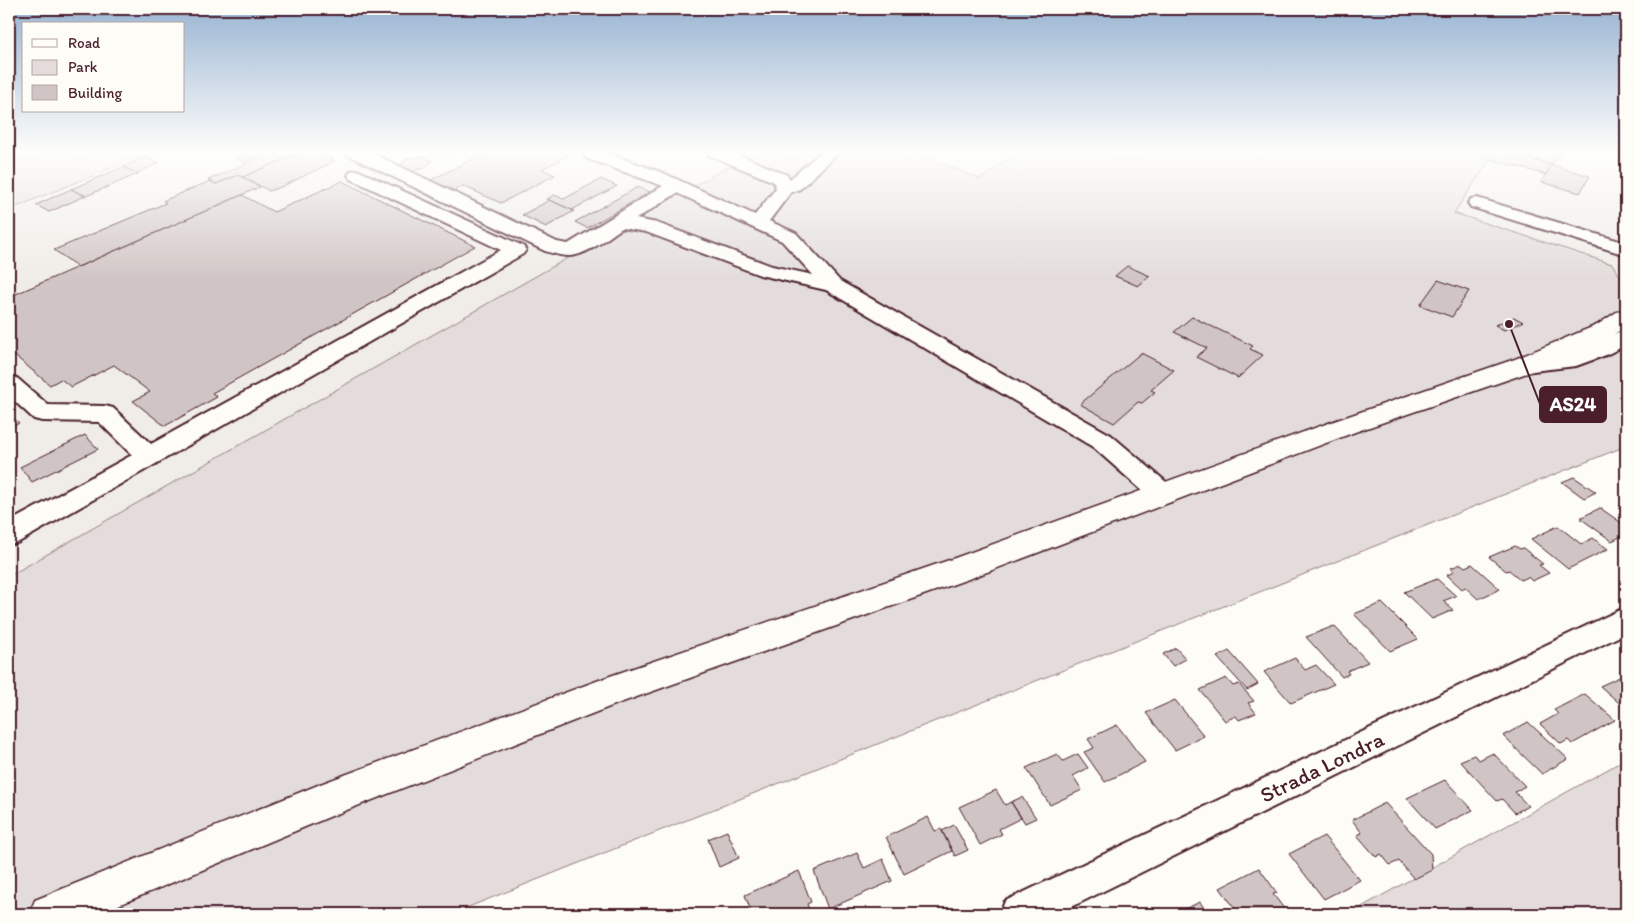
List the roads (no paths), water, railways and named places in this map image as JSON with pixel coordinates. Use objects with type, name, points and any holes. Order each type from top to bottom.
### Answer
[{"type":"highway","points":[[49,914],[323,801],[610,691],[962,568],[1346,426],[1568,348],[1605,330],[1626,316]]},
{"type":"street","points":[[9,535],[516,250],[398,194]]},
{"type":"street","points":[[445,194],[560,249],[569,250],[579,247],[663,194]]},
{"type":"street","points":[[694,194],[789,237],[833,285],[1102,441],[1163,494]]},
{"type":"street","points":[[758,223],[780,194]]},
{"type":"street","points":[[1477,203],[1626,249]]},
{"type":"street","points":[[618,222],[650,227],[768,271],[833,285]]},
{"type":"street","points":[[1524,364],[1568,361],[1598,350],[1626,336]]},
{"type":"street","points":[[9,383],[42,413],[105,414],[149,456]]},
{"type":"street","name":"Strada Londra","points":[[1018,914],[1626,619]]},
{"type":"place","name":"AS24","points":[[1509,324]]}]
